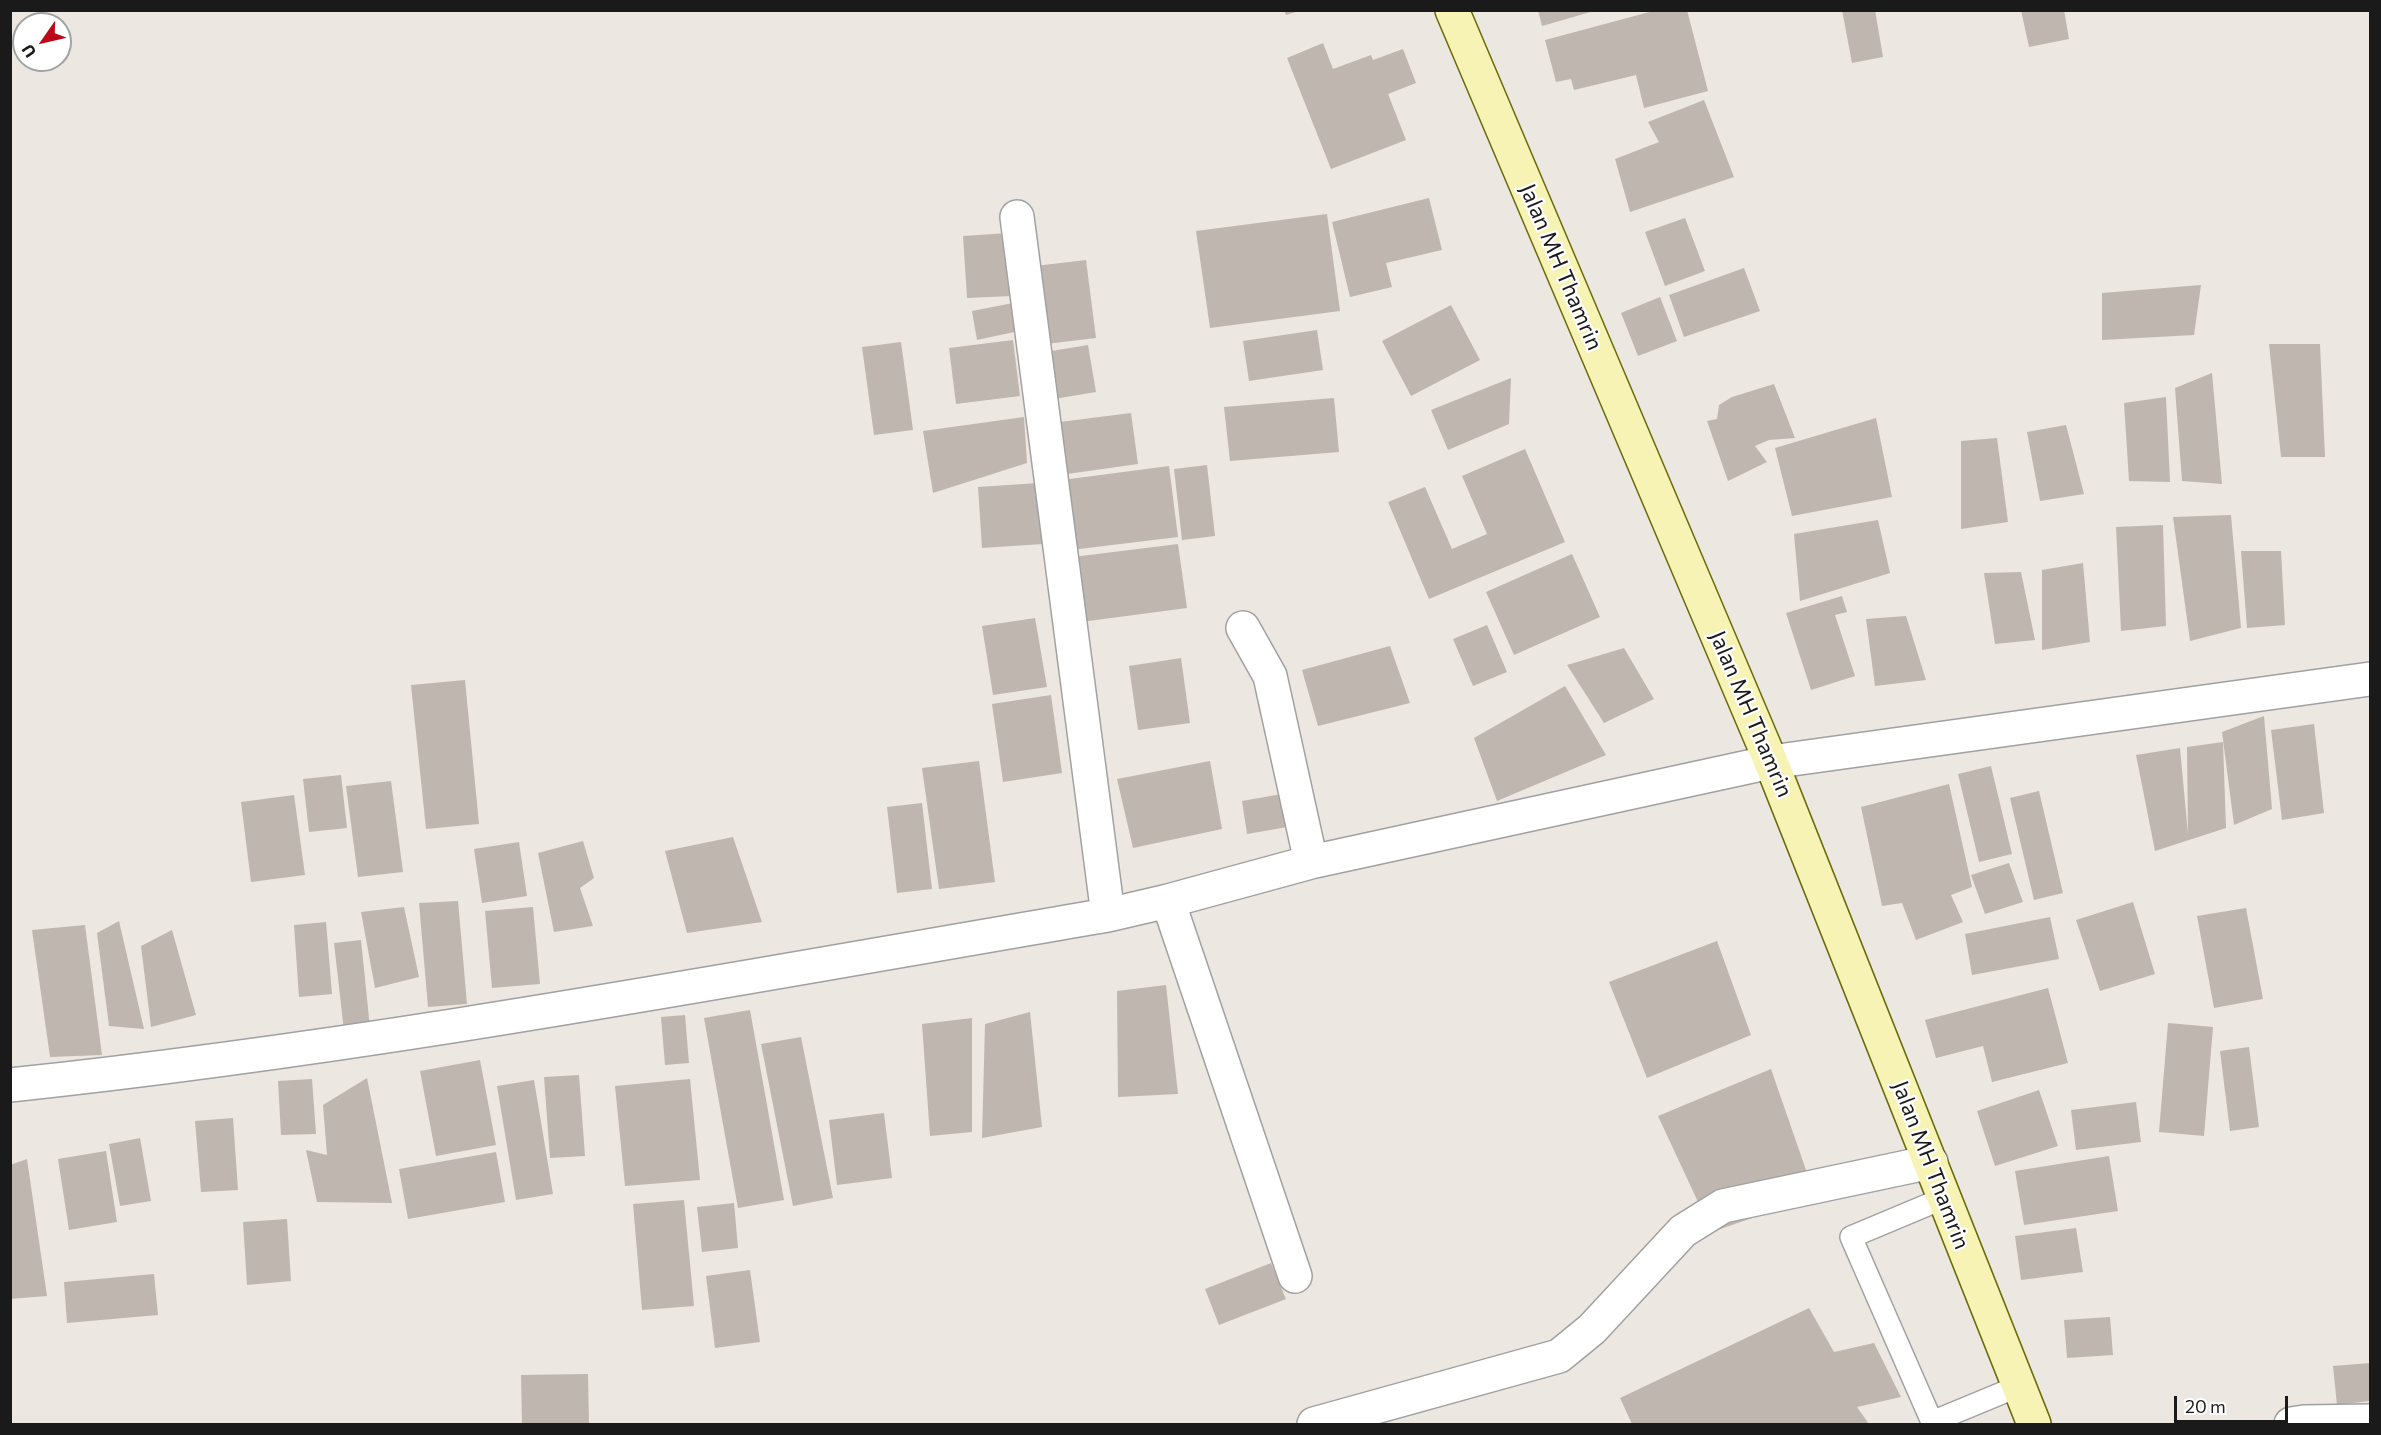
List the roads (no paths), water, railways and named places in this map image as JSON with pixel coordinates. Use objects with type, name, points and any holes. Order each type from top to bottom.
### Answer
[{"type":"main road","name":"Jalan MH Thamrin","points":[[1452,10],[1771,762],[2034,1425]]},
{"type":"street","points":[[1017,217],[1108,915]]},
{"type":"street","points":[[1243,628],[1270,676],[1311,862]]},
{"type":"street","points":[[10,1085],[158,1070],[492,1020],[1108,915],[1311,862],[1771,762],[2370,679]]},
{"type":"street","points":[[1168,901],[1295,1276]]},
{"type":"street","points":[[1314,1425],[1559,1356],[1592,1329],[1683,1231],[1724,1206],[1931,1162]]},
{"type":"street","points":[[2292,1425],[2304,1422],[2370,1420]]},
{"type":"lane","points":[[1944,1198],[1851,1237],[1932,1422],[2019,1386]]}]
